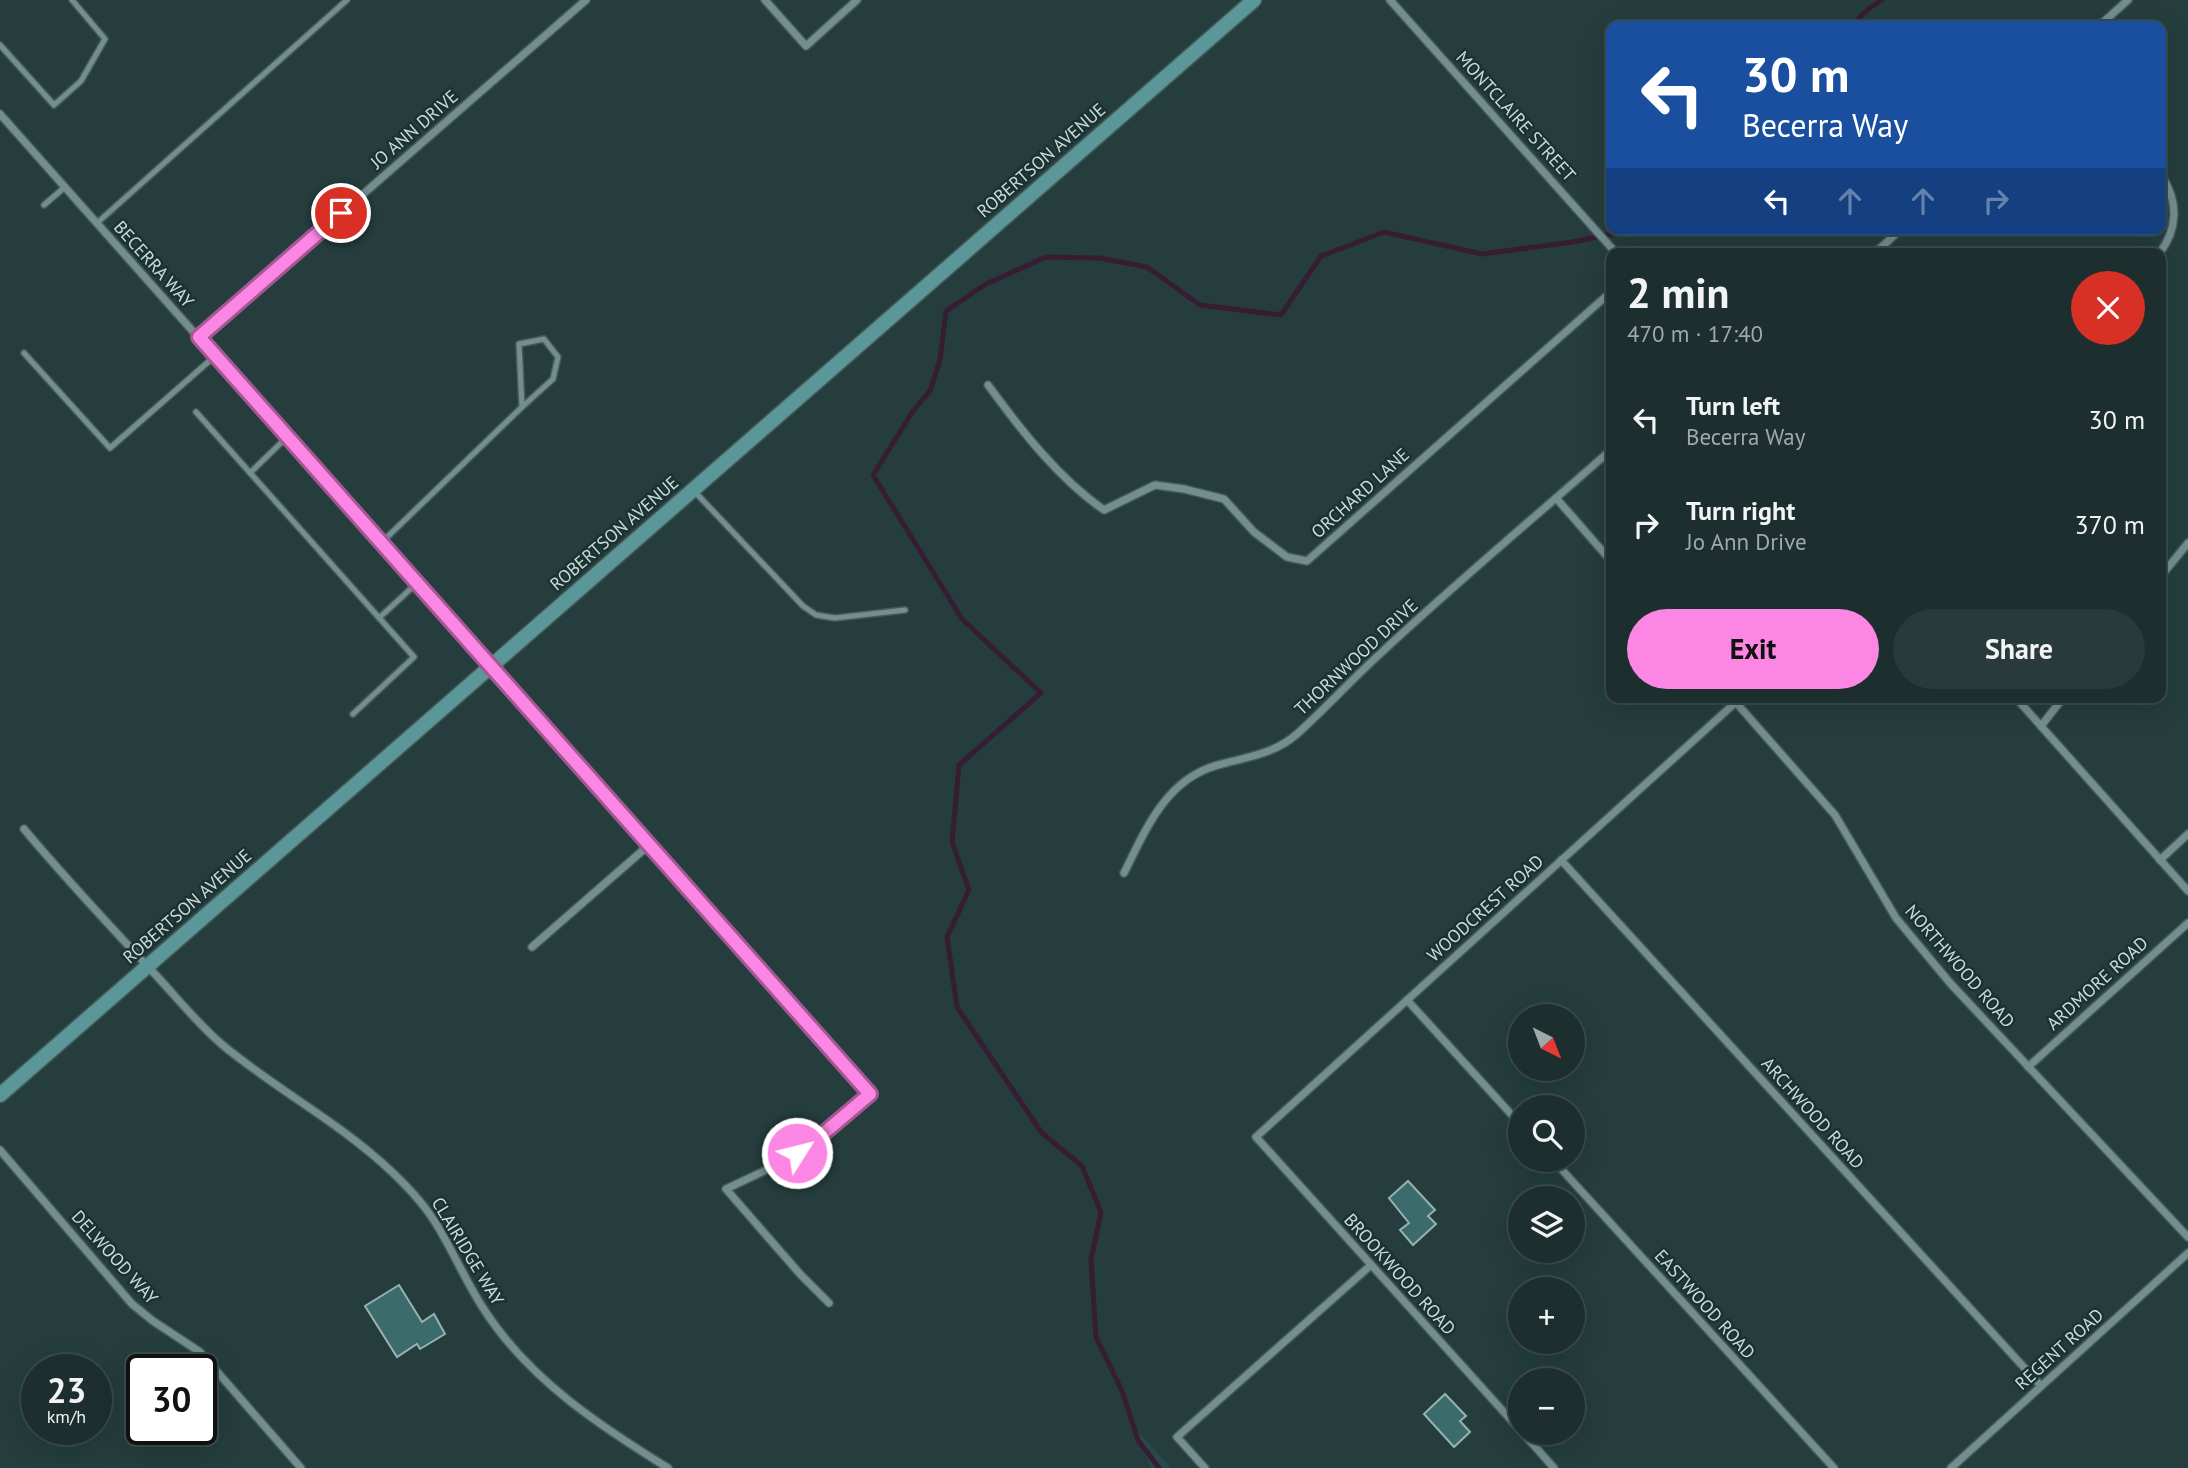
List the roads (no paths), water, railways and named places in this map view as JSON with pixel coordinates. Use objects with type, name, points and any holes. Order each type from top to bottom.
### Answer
[{"type":"street","name":"JO ANN DRIVE","points":[[199,337],[586,0]]},
{"type":"street","points":[[765,0],[806,46],[857,0]]},
{"type":"street","name":"ROBERTSON AVENUE","points":[[0,1095],[1254,0]]},
{"type":"street","name":"MONTCLAIRE STREET","points":[[1390,0],[1612,248]]},
{"type":"street","points":[[2105,21],[2128,0]]},
{"type":"street","name":"BECERRA WAY","points":[[0,114],[870,1094],[811,1144],[783,1162],[726,1189],[829,1303]]},
{"type":"street","points":[[2163,248],[2171,235],[2175,210],[2173,196],[2166,184]]},
{"type":"street","points":[[1880,248],[1895,235]]},
{"type":"street","name":"ORCHARD LANE","points":[[988,385],[1030,440],[1088,499],[1104,510],[1155,485],[1197,492],[1224,499],[1254,532],[1286,557],[1307,561],[1606,296]]},
{"type":"street","name":"THORNWOOD DRIVE","points":[[1124,873],[1152,818],[1168,795],[1190,777],[1215,765],[1257,756],[1294,736],[1381,653],[1606,454]]},
{"type":"street","points":[[1556,498],[1606,555]]},
{"type":"street","points":[[2166,570],[2188,543]]},
{"type":"street","name":"WOODCREST ROAD","points":[[1256,1137],[1731,703]]},
{"type":"street","name":"NORTHWOOD ROAD","points":[[1737,703],[1835,815],[1896,918],[1950,983],[2188,1237]]},
{"type":"street","points":[[2020,703],[2188,891]]},
{"type":"street","points":[[2041,726],[2059,703]]},
{"type":"street","name":"CLAIRIDGE WAY","points":[[24,829],[147,966],[224,1046],[356,1141],[391,1170],[421,1202],[444,1237],[464,1278],[486,1313],[533,1368],[562,1395],[613,1434],[668,1468]]},
{"type":"street","points":[[2160,860],[2188,834]]},
{"type":"street","points":[[532,947],[649,845]]},
{"type":"street","name":"ARCHWOOD ROAD","points":[[1561,860],[2041,1386]]},
{"type":"street","name":"ARDMORE ROAD","points":[[2028,1068],[2188,923]]},
{"type":"street","points":[[1407,1000],[1508,1111]]},
{"type":"street","name":"BROOKWOOD ROAD","points":[[1256,1137],[1508,1417]]},
{"type":"street","name":"DELWOOD WAY","points":[[0,1150],[132,1304],[200,1352],[301,1468]]},
{"type":"street","name":"EASTWOOD ROAD","points":[[1564,1172],[1833,1468]]},
{"type":"street","name":"REGENT ROAD","points":[[1951,1468],[2188,1253]]},
{"type":"street","points":[[1205,1468],[1177,1437],[1371,1265]]},
{"type":"street","name":"BROOKWOOD ROAD","points":[[1534,1445],[1554,1468]]},
{"type":"lane","points":[[0,45],[54,105],[81,81],[105,39],[72,0]]},
{"type":"lane","points":[[97,223],[348,0]]},
{"type":"lane","points":[[44,205],[65,187]]},
{"type":"lane","points":[[381,543],[553,379],[558,357],[544,339],[519,344],[522,407]]},
{"type":"lane","points":[[24,353],[110,448],[215,356]]},
{"type":"lane","points":[[196,412],[414,657],[353,714]]},
{"type":"lane","points":[[250,473],[287,437]]},
{"type":"lane","points":[[693,490],[803,606],[816,615],[835,618],[905,610]]},
{"type":"lane","points":[[379,618],[417,583]]},
{"type":"waterway","points":[[1856,21],[1882,0]]},
{"type":"waterway","points":[[1159,1468],[1138,1440],[1122,1391],[1096,1337],[1091,1260],[1101,1212],[1082,1166],[1041,1132],[957,1007],[947,937],[969,890],[952,842],[959,765],[1041,693],[962,619],[873,475],[913,411],[930,391],[940,360],[946,311],[986,284],[1046,257],[1099,258],[1147,267],[1200,305],[1281,315],[1321,256],[1384,232],[1482,254],[1608,235]]}]
